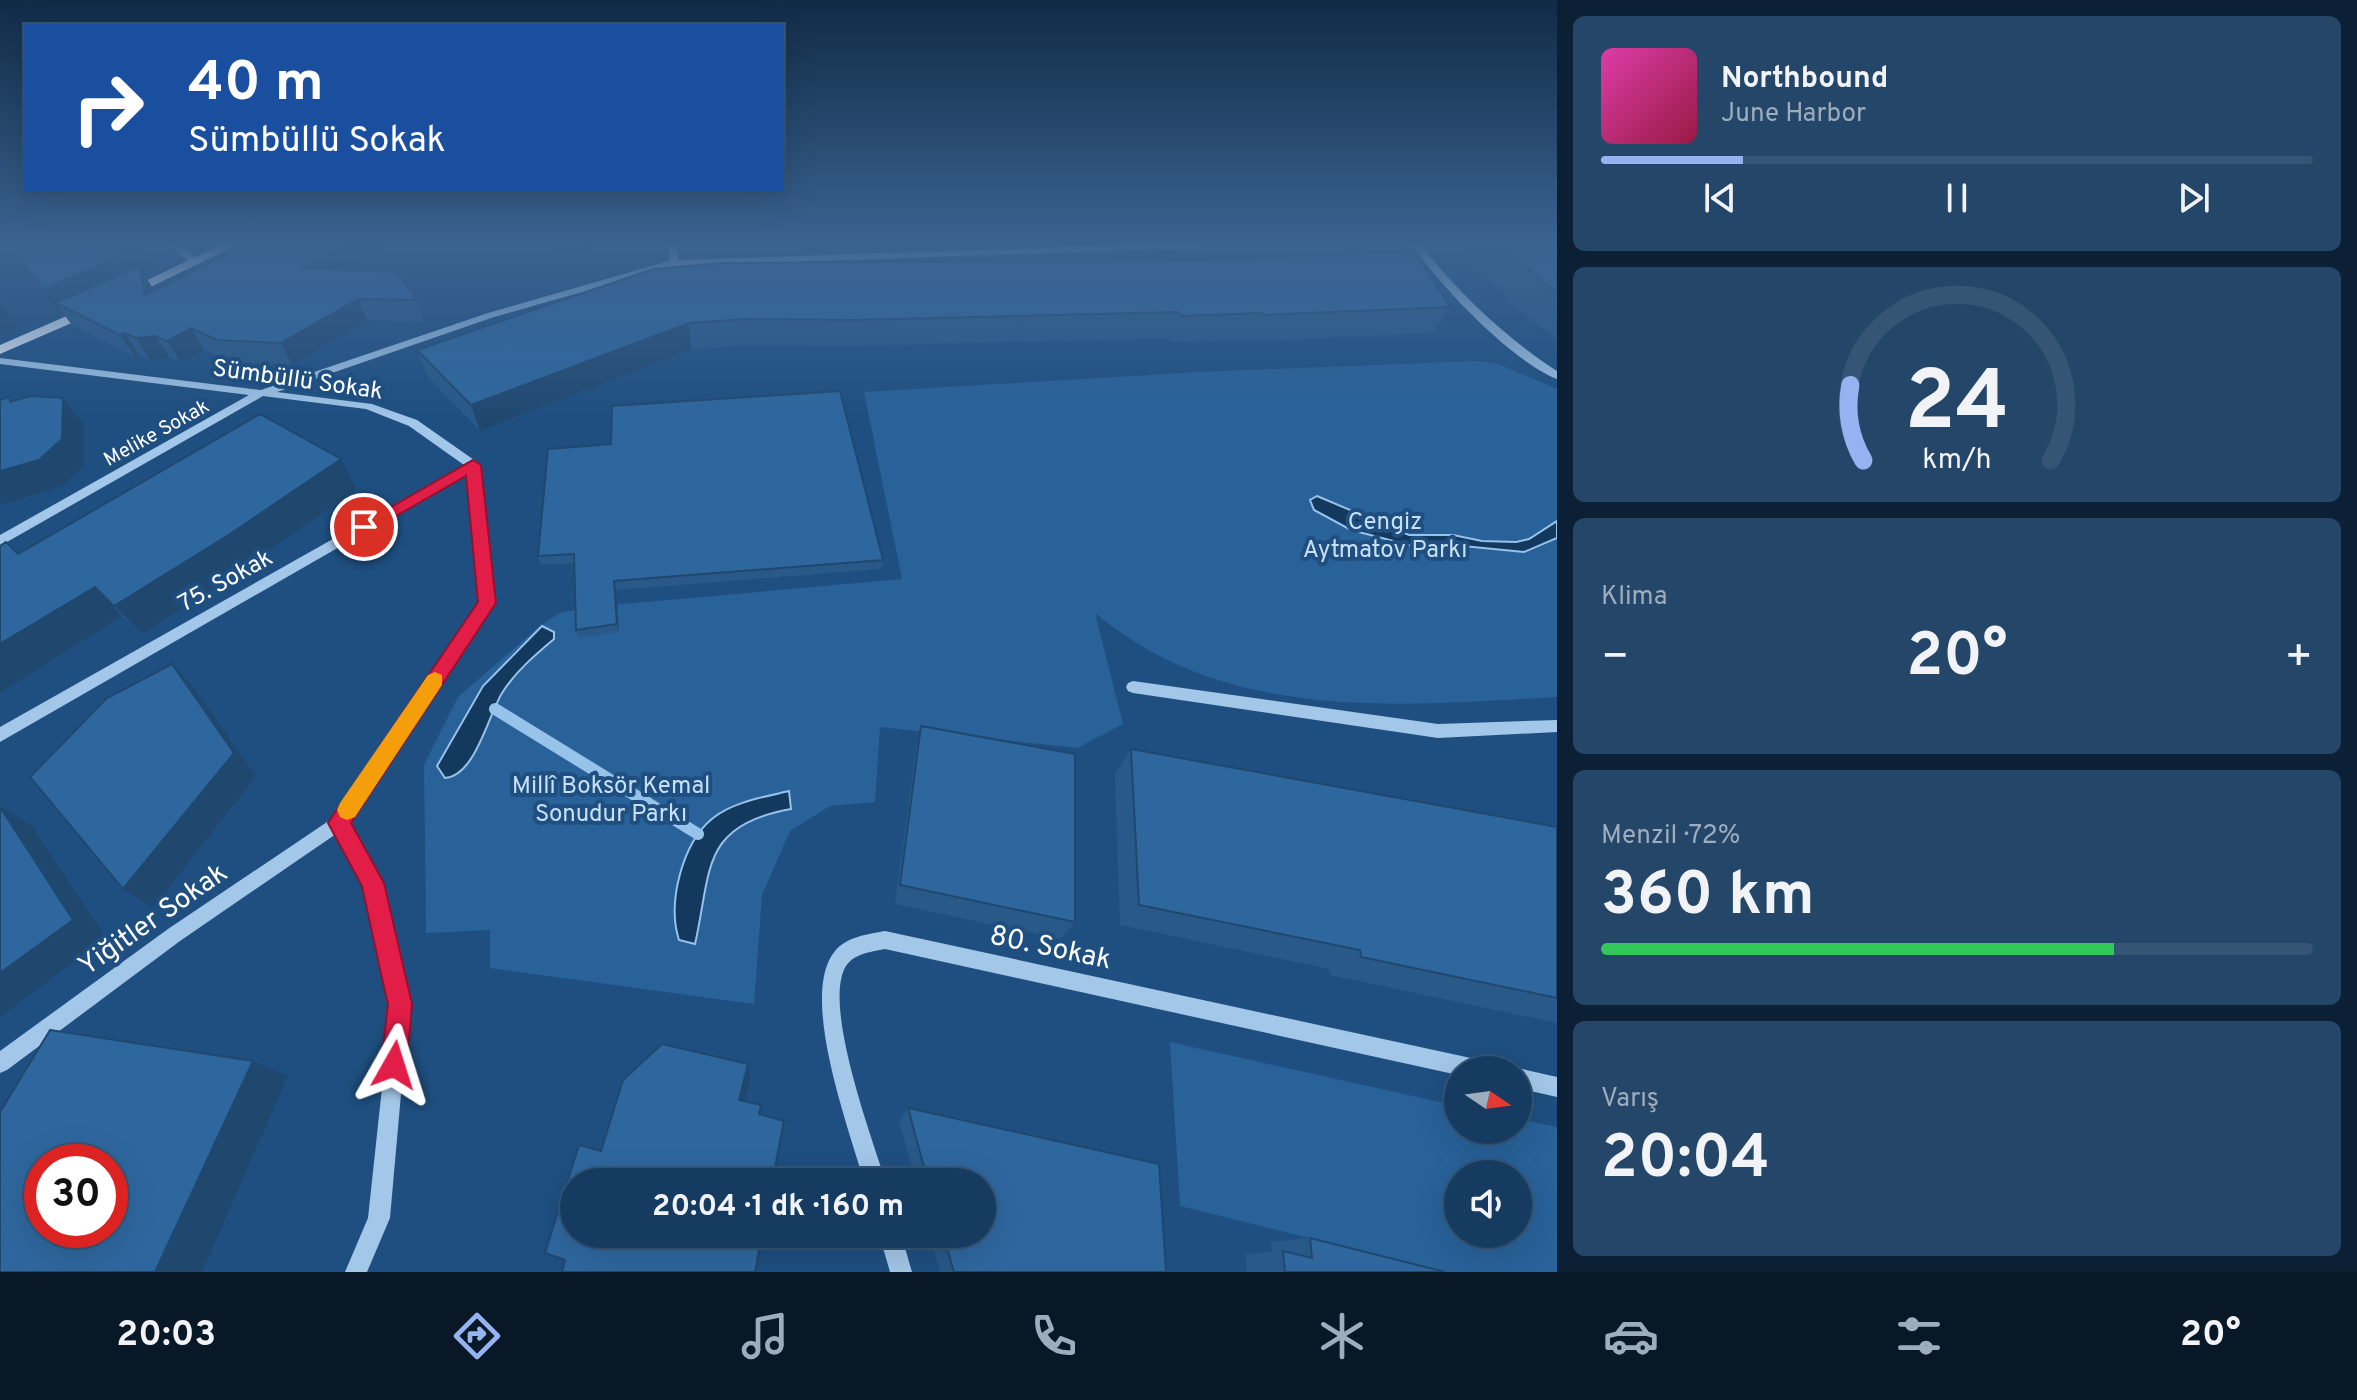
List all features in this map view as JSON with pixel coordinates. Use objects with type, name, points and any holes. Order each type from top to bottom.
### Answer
[{"type":"main road","points":[[0,350],[109,301]]},
{"type":"street","name":"Melike Sokak","points":[[0,541],[259,394],[539,301]]},
{"type":"street","points":[[1465,301],[1516,351],[1557,376]]},
{"type":"street","name":"Sümbüllü Sokak","points":[[0,361],[368,406],[413,423],[473,465]]},
{"type":"street","points":[[356,1272],[379,1218],[400,1004],[372,883],[339,823],[487,603],[473,465]]},
{"type":"street","name":"75. Sokak","points":[[0,735],[473,465]]},
{"type":"street","points":[[1133,687],[1438,731],[1557,726]]},
{"type":"street","name":"Yiğitler Sokak","points":[[0,1063],[174,935],[339,823]]},
{"type":"street","name":"80. Sokak","points":[[871,1168],[831,1029],[831,986],[837,963],[855,946],[885,940],[1444,1062]]},
{"type":"street","points":[[1532,1081],[1557,1087]]},
{"type":"street","points":[[894,1248],[901,1272]]},
{"type":"green space","points":[[1477,361],[1498,364],[1557,389],[1557,697],[1375,703],[1315,700],[1257,690],[1200,674],[1146,649],[1095,613],[1123,724],[1077,748],[880,727],[875,802],[830,806],[790,831],[762,895],[754,1004],[490,968],[490,930],[426,933],[424,765],[458,697],[541,625],[560,613],[590,607],[902,579],[864,392],[1198,372]]},
{"type":"green space","points":[[1170,1042],[1444,1103],[1444,1144],[1532,1144],[1532,1122],[1557,1127],[1557,1272],[1446,1272],[1180,1206]]},
{"type":"shaded area","points":[[1317,496],[1409,535],[1453,535],[1482,541],[1516,542],[1529,539],[1557,521],[1557,538],[1524,552],[1409,545],[1351,530],[1314,510],[1310,500]]},
{"type":"shaded area","points":[[542,626],[554,632],[554,639],[507,685],[480,743],[465,767],[445,778],[437,766],[483,686]]},
{"type":"shaded area","points":[[789,791],[791,809],[761,817],[740,827],[725,839],[709,873],[695,944],[679,940],[676,892],[685,858],[702,829],[730,808]]},
{"type":"building","points":[[354,301],[281,343],[217,340],[191,328],[167,341],[155,336],[136,338],[125,333],[120,335],[56,303]]},
{"type":"building","points":[[559,301],[1446,301],[1450,307],[1264,315],[1181,316],[1178,312],[854,320],[748,319],[689,323],[471,405],[417,350]]},
{"type":"building","points":[[840,391],[883,560],[614,581],[617,624],[576,630],[574,554],[538,556],[548,449],[611,444],[612,406]]},
{"type":"building","points":[[30,396],[63,398],[62,439],[39,460],[0,471],[0,400],[10,397],[10,402]]},
{"type":"building","points":[[260,414],[341,459],[230,534],[114,606],[95,587],[0,644],[0,546],[6,542],[18,554]]},
{"type":"building","points":[[172,664],[234,753],[123,889],[30,777],[107,698]]},
{"type":"building","points":[[921,726],[1075,754],[1075,922],[900,885]]},
{"type":"building","points":[[1131,749],[1557,827],[1557,998],[1361,957],[1360,950],[1139,905]]},
{"type":"building","points":[[0,807],[73,920],[0,973]]},
{"type":"building","points":[[50,1030],[253,1061],[155,1272],[0,1272],[0,1112]]},
{"type":"building","points":[[662,1044],[748,1064],[739,1100],[761,1105],[759,1114],[784,1121],[775,1168],[572,1168],[579,1145],[601,1151],[623,1080]]},
{"type":"building","points":[[908,1108],[1159,1164],[1166,1272],[954,1272],[947,1248],[996,1248],[996,1168],[924,1168]]},
{"type":"building","points":[[560,1205],[560,1248],[759,1248],[755,1272],[562,1272],[565,1260],[545,1253]]},
{"type":"building","points":[[1310,1238],[1445,1272],[1285,1272],[1283,1251],[1312,1258]]},
{"type":"waterway","points":[[495,709],[698,834]]},
{"type":"slow traffic","points":[[347,810],[435,680]]},
{"type":"route","points":[[364,527],[473,465],[487,603],[339,823],[372,883],[400,1004],[394,1065]]},
{"type":"park label","name":"Cengiz Aytmatov Parkı","points":[[1385,535]]},
{"type":"park label","name":"Millî Boksör Kemal Sonudur Parkı","points":[[611,799]]}]
